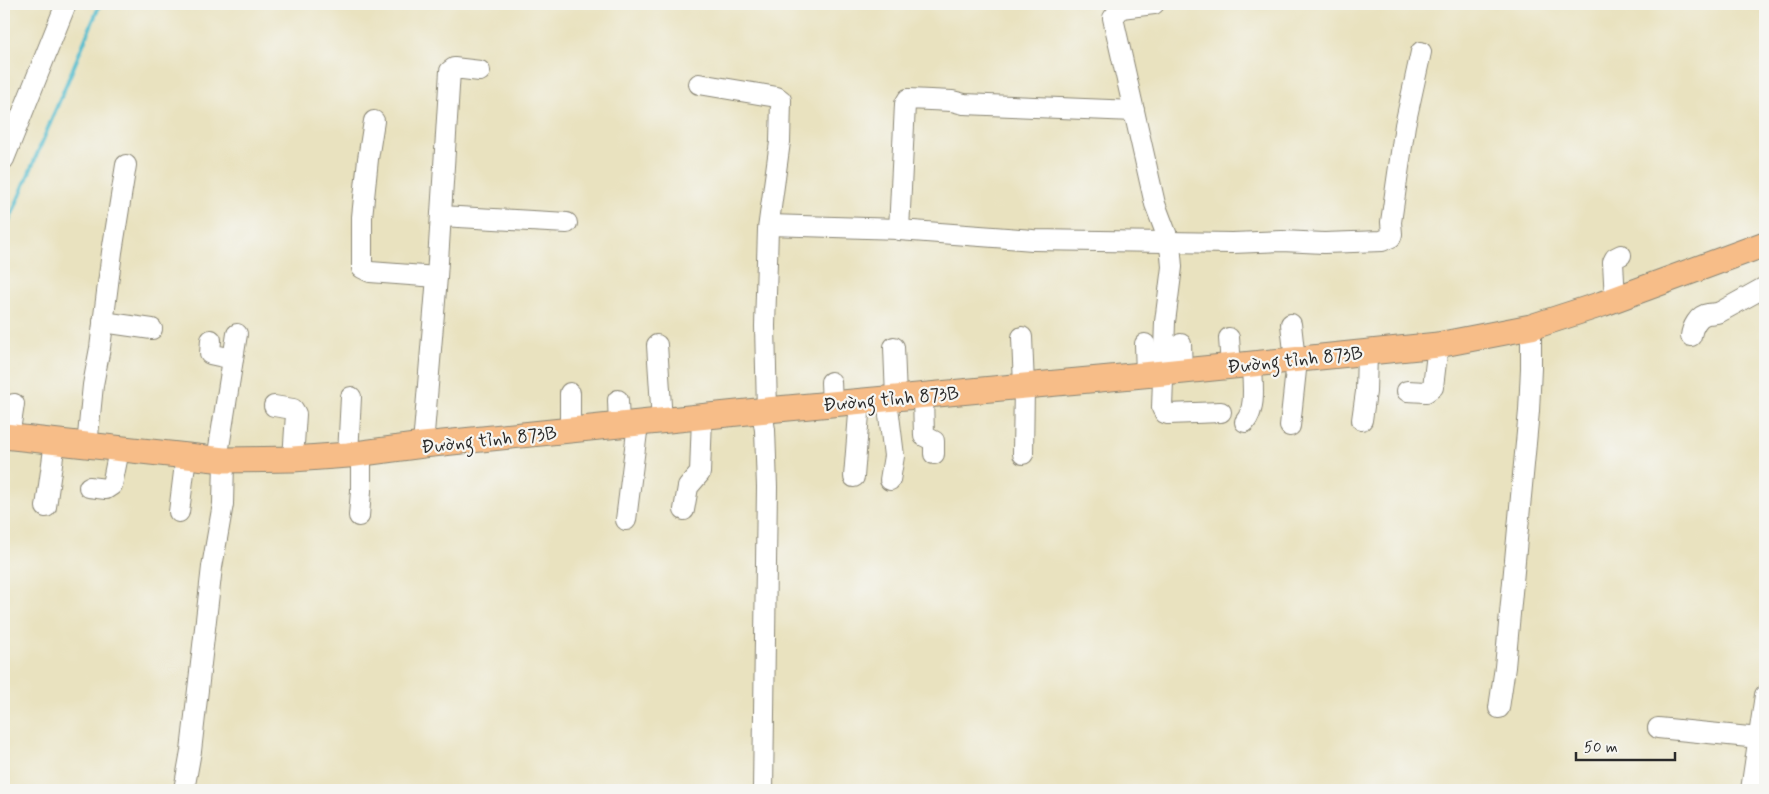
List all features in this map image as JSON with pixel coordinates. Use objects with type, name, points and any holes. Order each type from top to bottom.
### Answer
[{"type":"main road","name":"Đường tỉnh 873B","points":[[7,436],[186,456],[222,466],[355,454],[702,417],[765,417],[832,393],[860,401],[1438,345],[1531,327],[1615,300],[1765,244]]},
{"type":"street","points":[[4,159],[66,4]]},
{"type":"street","points":[[1154,4],[1129,5],[1116,12],[1113,18],[1155,204],[1168,241],[1172,267],[1165,322],[1162,408],[1165,412],[1172,414],[1220,412]]},
{"type":"street","points":[[769,225],[899,229],[902,231],[1033,240],[1232,243],[1382,241],[1391,237],[1393,232],[1391,222],[1405,125],[1421,52]]},
{"type":"street","points":[[416,446],[437,277],[450,71],[454,68],[480,71]]},
{"type":"street","points":[[699,84],[777,97],[781,100],[780,142],[769,225],[766,326],[766,626],[763,790]]},
{"type":"street","points":[[899,229],[905,104],[908,99],[952,101],[979,105],[1134,111]]},
{"type":"street","points":[[374,121],[362,217],[362,268],[370,272],[437,277]]},
{"type":"street","points":[[87,446],[126,165]]},
{"type":"street","points":[[441,216],[566,223]]},
{"type":"street","points":[[1615,300],[1613,262],[1615,258],[1622,255]]},
{"type":"street","points":[[1691,336],[1694,326],[1706,314],[1714,315],[1765,287]]},
{"type":"street","points":[[103,322],[152,329]]},
{"type":"street","points":[[1290,426],[1294,399],[1296,360],[1291,324]]},
{"type":"street","points":[[1499,708],[1505,667],[1529,411],[1531,327]]},
{"type":"street","points":[[184,790],[191,751],[212,567],[223,504],[222,466],[237,334]]},
{"type":"street","points":[[1022,337],[1024,386],[1023,454]]},
{"type":"street","points":[[1229,338],[1241,365],[1252,403],[1249,416],[1245,422]]},
{"type":"street","points":[[211,340],[210,354],[233,359]]},
{"type":"street","points":[[1145,344],[1164,373]]},
{"type":"street","points":[[1164,373],[1181,344]]},
{"type":"street","points":[[657,345],[662,421]]},
{"type":"street","points":[[1407,391],[1426,392],[1432,389],[1438,345]]},
{"type":"street","points":[[890,480],[894,456],[891,398],[894,347]]},
{"type":"street","points":[[1362,420],[1366,392],[1367,352]]},
{"type":"street","points":[[570,393],[570,431]]},
{"type":"street","points":[[351,396],[355,454],[361,491],[359,516]]},
{"type":"street","points":[[923,396],[924,436],[934,440],[934,454]]},
{"type":"street","points":[[618,400],[629,425],[626,520]]},
{"type":"street","points":[[854,477],[860,401]]},
{"type":"street","points":[[7,436],[14,404]]},
{"type":"street","points":[[274,406],[293,409],[296,414],[293,459]]},
{"type":"street","points":[[411,411],[416,446]]},
{"type":"street","points":[[684,510],[688,487],[700,474],[702,417]]},
{"type":"street","points":[[46,507],[55,442]]},
{"type":"street","points":[[89,487],[106,489],[112,484],[119,450]]},
{"type":"street","points":[[179,512],[186,456]]},
{"type":"street","points":[[1755,784],[1765,695]]},
{"type":"street","points":[[1658,728],[1759,738]]},
{"type":"waterway","points":[[4,233],[100,4]]}]
